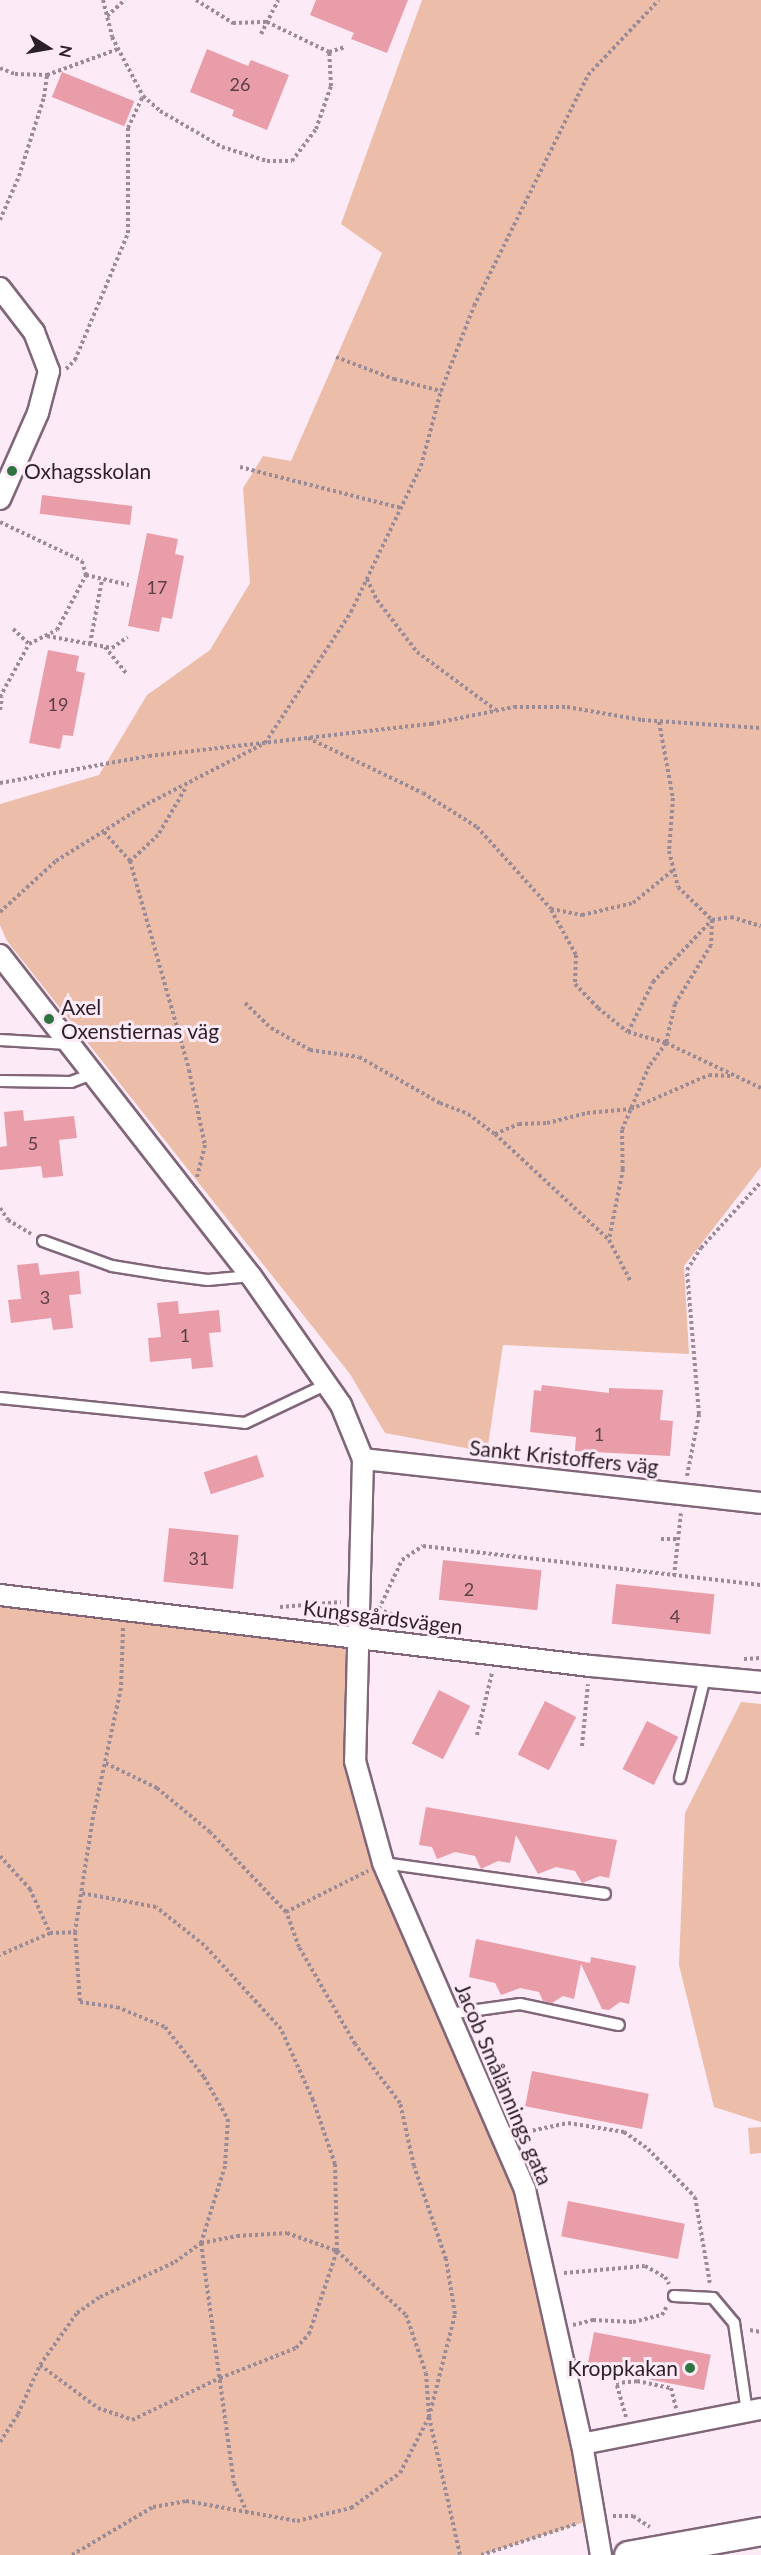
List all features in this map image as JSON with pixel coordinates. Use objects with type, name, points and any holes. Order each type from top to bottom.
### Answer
[{"type":"main road","points":[[628,2555],[761,2531]]},
{"type":"street","points":[[0,288],[18,307],[45,353],[49,371],[46,388],[0,499]]},
{"type":"street","points":[[0,955],[251,1276],[341,1405],[363,1459],[356,1638]]},
{"type":"street","name":"Sankt Kristoffers väg","points":[[363,1459],[761,1503]]},
{"type":"street","name":"Kungsgårdsvägen","points":[[0,1594],[356,1638],[761,1682]]},
{"type":"street","name":"Jacob Smålännings gata","points":[[356,1638],[355,1761],[383,1863],[525,2190],[582,2444],[602,2555]]},
{"type":"street","points":[[582,2444],[754,2410]]},
{"type":"lane","points":[[0,1040],[69,1044]]},
{"type":"lane","points":[[0,1081],[71,1083],[92,1074]]},
{"type":"lane","points":[[43,1241],[112,1266],[208,1280],[251,1276]]},
{"type":"lane","points":[[0,1398],[245,1423],[327,1384]]},
{"type":"lane","points":[[680,1778],[705,1677]]},
{"type":"lane","points":[[383,1863],[605,1894]]},
{"type":"lane","points":[[449,2014],[520,2004],[619,2025]]},
{"type":"lane","points":[[674,2296],[713,2298],[734,2323],[754,2410]]},
{"type":"path","points":[[103,0],[118,49],[143,96],[160,111],[222,147],[267,161],[292,161],[316,129],[331,86],[329,52]]},
{"type":"path","points":[[107,16],[126,0]]},
{"type":"path","points":[[196,0],[233,23],[267,22],[329,52],[345,47]]},
{"type":"path","points":[[261,34],[278,0]]},
{"type":"path","points":[[0,912],[56,861],[147,804],[186,787],[265,743],[351,612],[420,466],[441,391],[474,306],[588,75],[659,0]]},
{"type":"path","points":[[0,68],[15,74],[47,75],[118,49]]},
{"type":"path","points":[[0,219],[19,176],[44,96],[47,75]]},
{"type":"path","points":[[46,388],[75,360],[128,232],[128,128],[143,96]]},
{"type":"path","points":[[336,357],[394,379],[441,391]]},
{"type":"path","points":[[240,466],[401,508]]},
{"type":"path","points":[[0,522],[82,561],[86,575],[57,630],[29,644],[1,697],[0,710]]},
{"type":"path","points":[[86,575],[129,585]]},
{"type":"path","points":[[366,579],[377,600],[417,652],[496,710]]},
{"type":"path","points":[[90,644],[102,580]]},
{"type":"path","points":[[13,629],[29,644]]},
{"type":"path","points":[[46,636],[112,648],[128,637]]},
{"type":"path","points":[[104,646],[128,674]]},
{"type":"path","points":[[0,783],[149,756],[431,724],[496,710],[567,707],[659,722],[761,728]]},
{"type":"path","points":[[609,1240],[624,1169],[622,1130],[649,1066],[666,1043],[675,1004],[711,945],[712,920],[678,887],[674,870],[668,823],[673,798],[659,722]]},
{"type":"path","points":[[308,738],[423,793],[477,828],[551,909],[576,955],[575,984],[628,1032],[666,1043],[761,1088]]},
{"type":"path","points":[[130,861],[158,835],[186,787]]},
{"type":"path","points":[[104,832],[130,861],[183,1047],[205,1145],[202,1170],[185,1194]]},
{"type":"path","points":[[551,909],[582,915],[613,910],[633,903],[674,870]]},
{"type":"path","points":[[628,1032],[653,982],[712,920],[731,917],[761,926]]},
{"type":"path","points":[[245,1004],[271,1028],[310,1050],[359,1058],[440,1103],[468,1114],[495,1134],[609,1240],[631,1282]]},
{"type":"path","points":[[495,1134],[519,1124],[547,1123],[587,1113],[631,1109],[709,1075],[734,1076]]},
{"type":"path","points":[[674,1576],[684,1494],[699,1414],[687,1270],[701,1248],[761,1182]]},
{"type":"path","points":[[0,1208],[8,1220]]},
{"type":"path","points":[[0,1216],[43,1241]]},
{"type":"path","points":[[661,1539],[678,1539]]},
{"type":"path","points":[[379,1609],[402,1560],[423,1546],[761,1585]]},
{"type":"path","points":[[124,1610],[121,1688],[103,1762],[75,1932],[80,2002],[117,2007],[165,2027],[204,2077],[228,2119],[225,2166],[201,2243],[234,2482],[248,2515]]},
{"type":"path","points":[[477,1735],[496,1654]]},
{"type":"path","points":[[582,1746],[590,1665]]},
{"type":"path","points":[[72,2555],[153,2507],[186,2501],[248,2515],[297,2521],[351,2508],[400,2473],[429,2417],[455,2314],[446,2259],[414,2166],[400,2103],[355,2044],[299,1947],[286,1912],[210,1832],[157,1788],[103,1762]]},
{"type":"path","points":[[0,1856],[30,1889],[50,1933]]},
{"type":"path","points":[[286,1912],[383,1863]]},
{"type":"path","points":[[40,2365],[98,2408],[132,2420],[220,2378],[296,2348],[309,2334],[337,2251],[335,2164],[313,2100],[281,2029],[204,1945],[156,1906],[81,1893]]},
{"type":"path","points":[[0,1954],[50,1933],[75,1932]]},
{"type":"path","points":[[503,2139],[541,2126],[568,2123],[624,2132],[648,2149],[694,2197],[713,2298]]},
{"type":"path","points":[[0,2442],[18,2414],[40,2365],[77,2313],[100,2297],[175,2262],[201,2243],[237,2236],[287,2233],[337,2251],[406,2315],[426,2373],[429,2417],[460,2555]]},
{"type":"path","points":[[545,2276],[645,2266],[665,2277],[674,2296],[662,2315],[633,2322],[593,2320],[557,2330]]},
{"type":"path","points":[[631,2435],[616,2383],[637,2381],[671,2388],[681,2425]]},
{"type":"path","points":[[481,2555],[571,2525]]},
{"type":"shaded area","points":[[422,0],[761,0],[761,1167],[684,1266],[689,1354],[503,1345],[487,1452],[385,1433],[350,1374],[7,941],[0,925],[0,804],[99,775],[147,695],[210,650],[250,583],[243,488],[263,456],[291,461],[382,253],[341,224]]},
{"type":"shaded area","points":[[0,1595],[356,1639],[355,1761],[373,1835],[525,2190],[594,2519],[481,2555],[0,2555]]},
{"type":"shaded area","points":[[741,1702],[761,1704],[761,2122],[714,2107],[679,1965],[685,1813]]},
{"type":"shaded area","points":[[761,2127],[761,2153],[750,2154],[748,2128]]},
{"type":"building","points":[[316,0],[408,0],[387,53],[351,39],[354,33],[310,15]]},
{"type":"building","points":[[207,49],[248,66],[251,60],[289,75],[267,130],[232,116],[234,110],[190,92]]},
{"type":"building","points":[[62,72],[134,101],[124,126],[52,97]]},
{"type":"building","points":[[42,495],[132,506],[130,525],[40,514]]},
{"type":"building","points":[[147,533],[178,539],[175,554],[184,556],[172,619],[162,617],[159,632],[128,626]]},
{"type":"building","points":[[48,650],[79,656],[76,671],[85,673],[73,736],[63,735],[60,749],[29,743]]},
{"type":"building","points":[[23,1110],[24,1121],[74,1116],[77,1138],[59,1140],[63,1176],[43,1178],[41,1166],[0,1170],[0,1147],[7,1146],[4,1112]]},
{"type":"building","points":[[38,1263],[40,1275],[79,1271],[81,1294],[69,1295],[73,1328],[53,1330],[51,1318],[11,1323],[8,1300],[21,1299],[17,1265]]},
{"type":"building","points":[[178,1301],[179,1314],[219,1310],[221,1332],[209,1333],[213,1367],[192,1369],[191,1358],[150,1362],[148,1338],[161,1337],[157,1303]]},
{"type":"building","points":[[542,1385],[609,1393],[609,1388],[663,1390],[660,1420],[673,1421],[670,1456],[575,1451],[576,1437],[530,1432],[534,1390],[541,1391]]},
{"type":"building","points":[[257,1455],[264,1477],[211,1494],[204,1472]]},
{"type":"building","points":[[169,1528],[239,1535],[233,1589],[163,1582]]},
{"type":"building","points":[[443,1560],[541,1570],[537,1610],[439,1600]]},
{"type":"building","points":[[616,1584],[714,1594],[710,1634],[612,1624]]},
{"type":"building","points":[[439,1690],[470,1706],[443,1759],[412,1743]]},
{"type":"building","points":[[545,1701],[576,1717],[549,1770],[518,1754]]},
{"type":"building","points":[[647,1721],[678,1737],[654,1785],[622,1769]]},
{"type":"building","points":[[426,1807],[617,1840],[609,1878],[600,1876],[582,1883],[575,1871],[556,1867],[538,1874],[516,1835],[510,1863],[498,1861],[481,1869],[475,1856],[455,1852],[437,1859],[432,1847],[419,1845]]},
{"type":"building","points":[[476,1939],[590,1963],[591,1957],[636,1966],[629,2004],[620,2002],[609,2010],[602,2009],[581,1964],[574,1999],[563,1996],[552,2003],[543,2001],[539,1992],[520,1988],[501,1995],[495,1983],[469,1977]]},
{"type":"building","points":[[532,2071],[649,2094],[642,2129],[525,2106]]},
{"type":"building","points":[[568,2201],[685,2224],[678,2259],[561,2236]]},
{"type":"building","points":[[594,2332],[711,2355],[704,2390],[587,2367]]},
{"type":"place","name":"Oxhagsskolan","points":[[12,471]]},
{"type":"place","name":"Axel Oxenstiernas väg","points":[[49,1019]]},
{"type":"place","name":"Kroppkakan","points":[[690,2368]]}]
